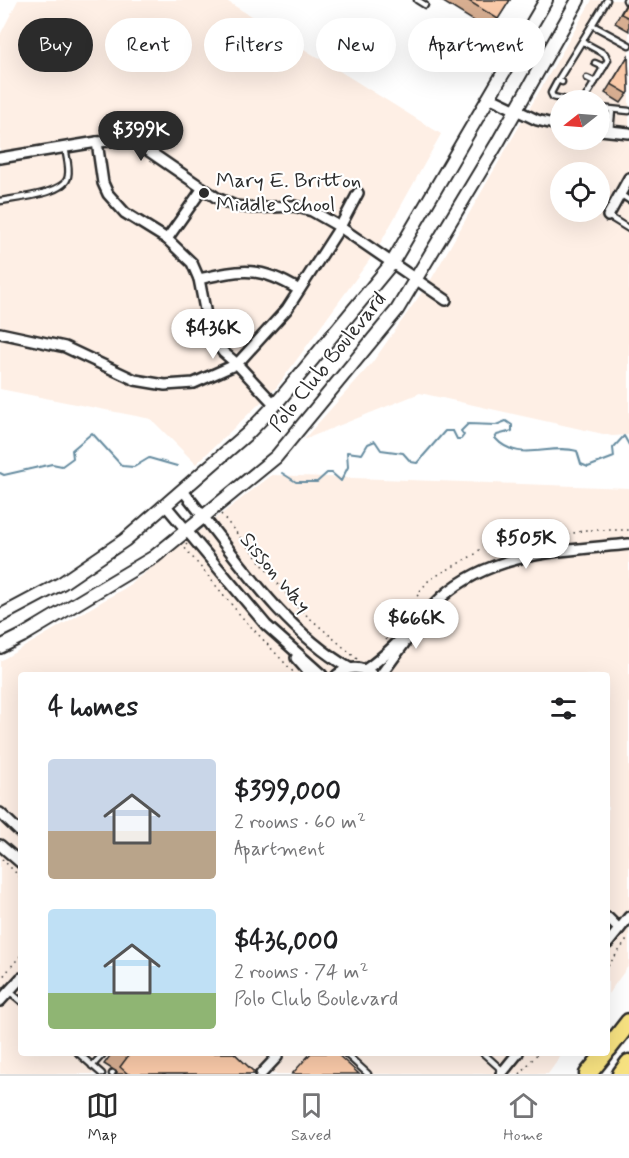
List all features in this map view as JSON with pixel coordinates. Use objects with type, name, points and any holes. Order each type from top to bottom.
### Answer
[{"type":"highway","points":[[610,1046],[629,1022]]},
{"type":"highway","points":[[588,1074],[602,1056]]},
{"type":"highway","points":[[621,1074],[629,1063]]},
{"type":"street","name":"Polo Club Boulevard","points":[[0,616],[62,583],[125,540],[183,491],[275,405],[392,263],[491,98],[546,0]]},
{"type":"street","name":"Polo Club Boulevard","points":[[0,647],[190,534],[276,457],[397,310],[516,111],[578,0]]},
{"type":"street","points":[[491,98],[537,120],[550,123]]},
{"type":"street","points":[[610,131],[629,133]]},
{"type":"street","points":[[0,158],[65,146],[126,140],[140,145],[203,188],[235,206],[254,208],[294,206],[312,211],[340,226],[446,300]]},
{"type":"street","points":[[98,142],[103,183],[114,204],[167,240],[192,263],[200,279],[208,325],[214,339],[223,352],[275,405]]},
{"type":"street","points":[[610,214],[625,197],[629,178]]},
{"type":"street","points":[[167,240],[203,188]]},
{"type":"street","points":[[0,333],[65,347],[135,380],[165,385],[194,383],[237,364],[287,309],[340,226],[358,193]]},
{"type":"street","points":[[200,279],[256,271],[279,278],[299,290]]},
{"type":"street","name":"Sisson Way","points":[[183,491],[261,588],[308,639],[349,668]]},
{"type":"street","name":"Sisson Way","points":[[166,506],[266,625],[319,672]]},
{"type":"street","points":[[342,672],[349,668],[367,668],[378,661],[427,613],[464,582],[510,560],[629,544]]},
{"type":"street","points":[[383,672],[427,613]]},
{"type":"street","points":[[266,625],[308,672]]},
{"type":"street","points":[[0,813],[18,830]]},
{"type":"street","points":[[0,845],[18,860]]},
{"type":"street","points":[[610,947],[629,917]]},
{"type":"street","points":[[610,920],[620,929]]},
{"type":"street","points":[[0,1001],[18,981]]},
{"type":"street","points":[[261,1074],[274,1056]]},
{"type":"street","points":[[502,1072],[515,1056]]},
{"type":"lane","points":[[417,0],[425,5]]},
{"type":"lane","points":[[553,90],[607,0]]},
{"type":"lane","points":[[626,0],[629,5]]},
{"type":"lane","points":[[592,25],[629,45]]},
{"type":"lane","points":[[583,42],[605,54],[608,60],[590,90]]},
{"type":"lane","points":[[596,63],[604,67]]},
{"type":"lane","points":[[587,78],[595,82]]},
{"type":"lane","points":[[610,116],[612,110],[629,111]]},
{"type":"lane","points":[[0,201],[55,190],[64,184],[68,176],[65,146]]},
{"type":"lane","points":[[610,217],[629,229]]},
{"type":"lane","points":[[9,991],[18,998]]},
{"type":"lane","points":[[81,1056],[102,1074]]},
{"type":"lane","points":[[92,1066],[101,1056]]},
{"type":"lane","points":[[348,1056],[368,1074]]},
{"type":"lane","points":[[487,1056],[502,1072]]},
{"type":"path","points":[[206,520],[220,513],[297,607],[367,668]]},
{"type":"path","points":[[386,641],[410,612],[420,591],[429,580],[453,569],[477,553],[488,539],[504,534],[540,538],[557,537],[586,530],[629,530]]},
{"type":"path","points":[[190,534],[184,547],[260,637],[293,672]]},
{"type":"path","points":[[0,857],[18,875]]},
{"type":"path","points":[[610,963],[629,937]]},
{"type":"path","points":[[610,947],[617,954]]},
{"type":"path","points":[[0,980],[18,959]]},
{"type":"path","points":[[520,1074],[535,1056]]},
{"type":"shaded area","name":"Mary E. Britton Middle School","points":[[18,0],[225,0],[254,18],[204,18],[204,72],[304,72],[304,49],[316,56],[316,72],[341,72],[441,134],[376,251],[276,388],[196,464],[151,419],[0,389],[0,35]]},
{"type":"shaded area","points":[[592,0],[629,0],[629,435],[612,436],[420,393],[303,440],[372,363],[432,278]]},
{"type":"shaded area","points":[[272,475],[629,488],[629,965],[610,991],[610,672],[18,672],[18,1056],[561,1056],[548,1074],[0,1074],[0,661],[125,588]]},
{"type":"building","points":[[467,0],[510,0],[499,18]]},
{"type":"building","points":[[629,0],[629,18],[621,14]]},
{"type":"building","points":[[628,56],[629,92],[628,94],[611,84]]},
{"type":"building","points":[[128,1056],[237,1056],[256,1074],[128,1074],[120,1067]]},
{"type":"building","points":[[308,1056],[339,1056],[359,1074],[292,1074]]},
{"type":"waterway","points":[[282,473],[296,482],[317,482],[327,473],[332,473],[341,481],[348,467],[347,452],[362,454],[368,444],[375,441],[381,450],[403,453],[411,462],[417,463],[445,431],[453,431],[457,439],[461,439],[464,435],[461,431],[468,424],[496,425],[506,421],[512,425],[512,431],[497,435],[495,438],[504,446],[524,451],[556,449],[577,451],[581,464],[588,467],[614,457],[613,448],[624,436],[629,445]]},
{"type":"waterway","points":[[0,473],[4,475],[52,464],[62,466],[73,458],[72,450],[92,433],[122,466],[134,467],[149,458],[177,466]]},
{"type":"place","name":"Mary E. Britton Middle School","points":[[204,193]]}]
